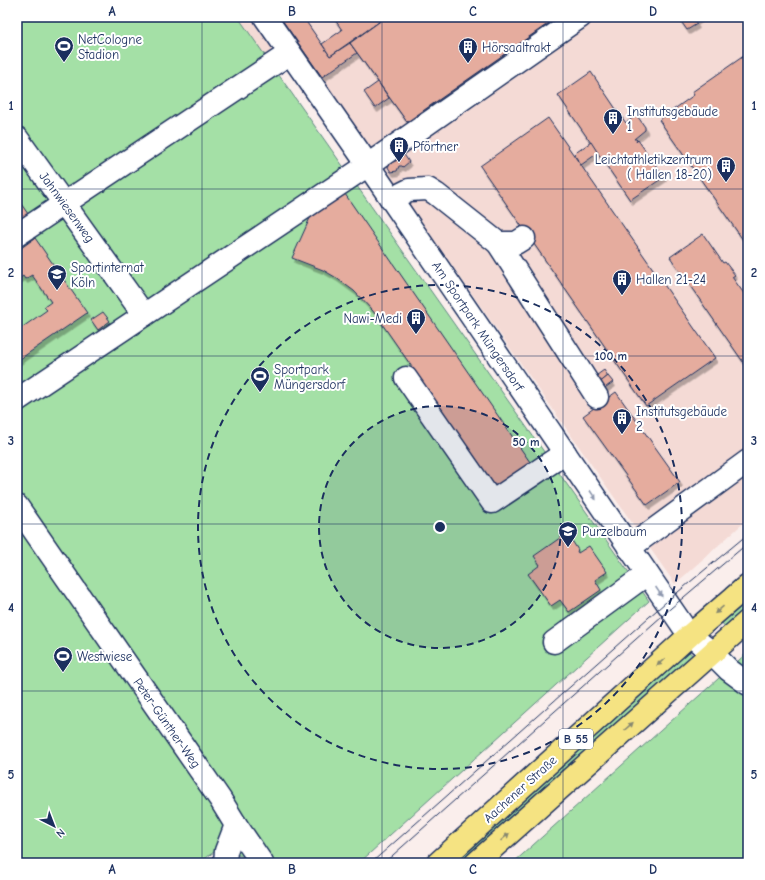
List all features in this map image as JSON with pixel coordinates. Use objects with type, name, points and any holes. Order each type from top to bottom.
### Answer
[{"type":"main road","name":"Aachener Straße","points":[[438,863],[690,635],[748,585]]},
{"type":"main road","name":"Aachener Straße","points":[[476,863],[711,652],[748,621]]},
{"type":"street","name":"Am Sportpark Müngersdorf","points":[[265,17],[690,635]]},
{"type":"street","points":[[17,400],[368,165],[580,17]]},
{"type":"street","points":[[17,235],[290,53]]},
{"type":"street","name":"Jahnwiesenweg","points":[[17,138],[144,315]]},
{"type":"street","points":[[391,199],[409,190],[428,189],[498,243],[598,396]]},
{"type":"street","points":[[498,243],[516,243],[524,238]]},
{"type":"street","points":[[406,378],[492,502],[568,458]]},
{"type":"street","points":[[629,548],[748,461]]},
{"type":"street","name":"Peter-Günther-Weg","points":[[17,506],[220,799],[262,863]]},
{"type":"street","points":[[554,642],[647,574]]},
{"type":"street","points":[[690,635],[711,652],[729,670],[748,684]]},
{"type":"street","points":[[225,863],[226,851],[236,825]]},
{"type":"shaded area","points":[[17,17],[748,17],[748,519],[675,584],[299,47],[71,190]]},
{"type":"green space","name":"Sportpark Müngersdorf","points":[[17,17],[238,17],[649,601],[359,863],[262,863],[218,849],[199,863],[17,863]]},
{"type":"green space","points":[[748,598],[748,613],[727,629],[721,622]]},
{"type":"green space","points":[[688,651],[697,659],[467,863],[451,863],[653,685]]},
{"type":"green space","points":[[748,652],[748,863],[513,863]]},
{"type":"building","points":[[280,17],[303,17],[330,56],[350,43],[357,53],[322,77]]},
{"type":"building","points":[[333,17],[375,17],[379,22],[330,56],[322,44],[342,30]]},
{"type":"building","name":"Hörsaaltrakt","points":[[386,17],[410,17],[386,33],[427,91],[452,75],[412,17],[544,17],[549,23],[407,122],[350,43]]},
{"type":"building","name":"Hörsaaltrakt","points":[[386,17],[544,17],[549,23],[407,122],[350,43]]},
{"type":"building","points":[[678,17],[701,17],[695,21],[697,24],[687,30]]},
{"type":"building","name":"Leichtathletikzentrum ( Hallen 18-20)","points":[[748,53],[748,247],[659,120],[694,95],[692,92]]},
{"type":"building","name":"Institutsgebäude 1","points":[[591,72],[616,109],[614,110],[616,110],[617,113],[618,112],[626,123],[635,116],[638,117],[645,127],[645,130],[634,139],[637,140],[636,142],[638,140],[664,177],[630,200],[558,95]]},
{"type":"building","points":[[378,82],[389,98],[375,108],[364,92]]},
{"type":"building","name":"Hallen 21-24","points":[[548,118],[715,358],[646,406],[480,166]]},
{"type":"building","points":[[591,142],[598,153],[581,165],[574,154]]},
{"type":"building","name":"Pförtner","points":[[403,153],[409,162],[403,167],[399,166],[397,171],[391,172],[388,167],[389,164],[396,161],[396,158]]},
{"type":"building","name":"Nawi-Medi","points":[[345,194],[532,465],[497,489],[373,311],[354,291],[335,277],[323,270],[292,258],[310,218]]},
{"type":"building","points":[[17,198],[28,214],[17,221]]},
{"type":"building","points":[[703,234],[723,263],[725,262],[735,275],[732,277],[748,299],[748,369],[670,257]]},
{"type":"building","name":"Sportinternat Köln","points":[[35,238],[87,313],[17,361],[17,331],[47,310],[44,307],[51,302],[32,275],[25,279],[23,276],[17,280],[17,251]]},
{"type":"building","points":[[103,312],[110,321],[98,330],[91,320]]},
{"type":"building","points":[[604,370],[608,376],[598,384],[593,378]]},
{"type":"building","points":[[608,376],[613,382],[602,390],[598,384]]},
{"type":"building","name":"Institutsgebäude 2","points":[[616,392],[680,482],[647,505],[583,416]]},
{"type":"building","points":[[567,533],[578,550],[578,553],[589,546],[607,572],[595,580],[601,590],[569,612],[560,600],[551,606],[528,574],[540,565],[534,556]]},
{"type":"tram line","points":[[371,863],[666,602],[748,534]]},
{"type":"tram line","points":[[384,863],[671,608],[748,543]]},
{"type":"place","name":"NetCologne Stadion","points":[[64,63]]},
{"type":"place","name":"Hörsaaltrakt","points":[[468,64]]},
{"type":"place","name":"Institutsgebäude 1","points":[[613,135]]},
{"type":"place","name":"Pförtner","points":[[399,163]]},
{"type":"place","name":"Leichtathletikzentrum ( Hallen 18-20)","points":[[726,183]]},
{"type":"place","name":"Sportinternat Köln","points":[[57,291]]},
{"type":"place","name":"Hallen 21-24","points":[[622,296]]},
{"type":"place","name":"Nawi-Medi","points":[[416,335]]},
{"type":"place","name":"Sportpark Müngersdorf","points":[[260,393]]},
{"type":"place","name":"Institutsgebäude 2","points":[[622,435]]},
{"type":"place","name":"Purzelbaum","points":[[568,548]]},
{"type":"place","name":"Westwiese","points":[[63,673]]}]
